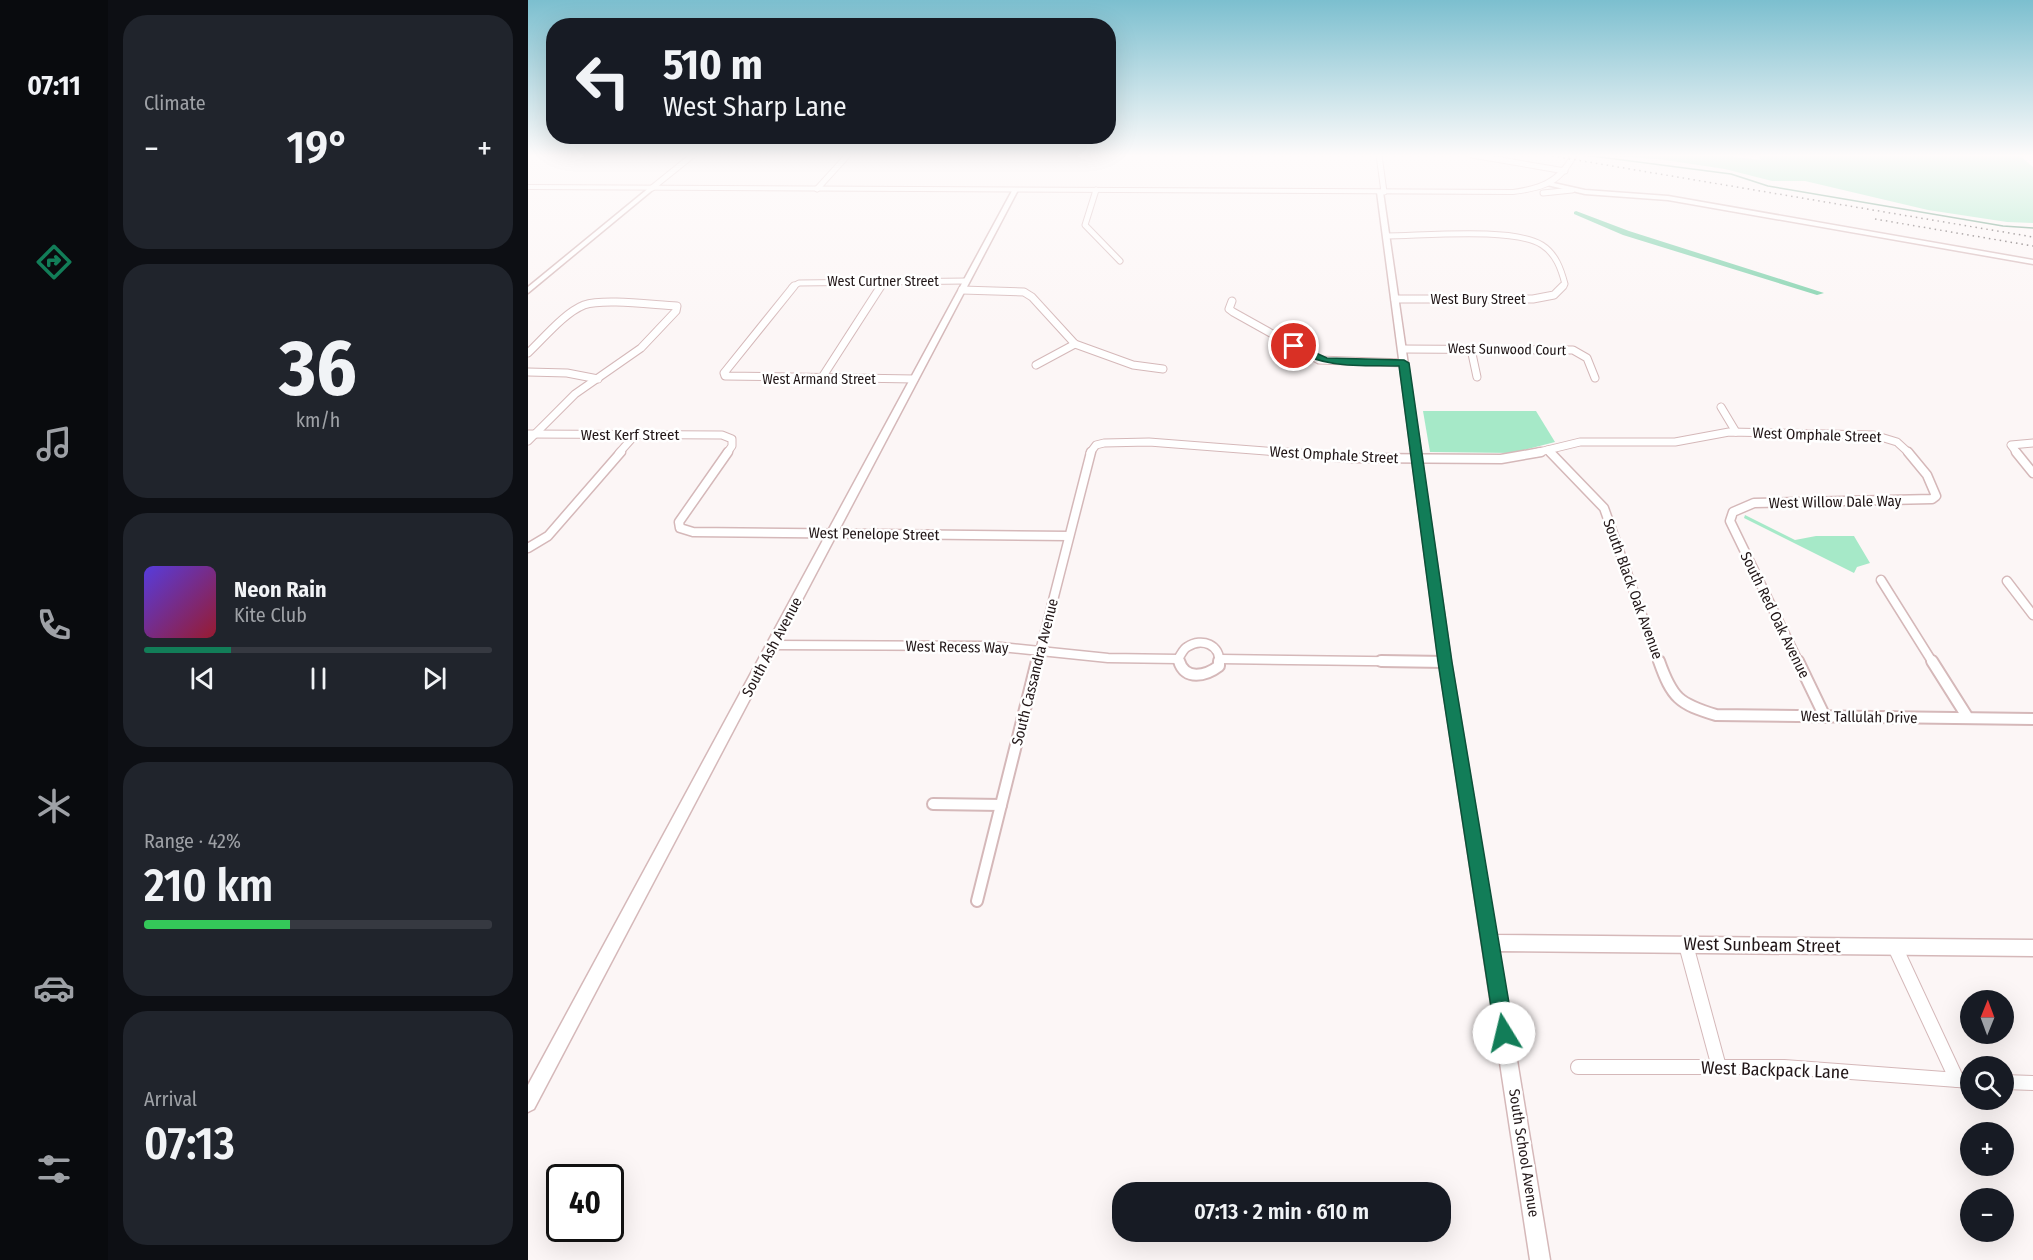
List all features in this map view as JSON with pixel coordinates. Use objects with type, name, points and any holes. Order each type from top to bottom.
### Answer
[{"type":"street","points":[[528,291],[621,214]]},
{"type":"street","name":"South Ash Avenue","points":[[528,1103],[1002,214]]},
{"type":"street","points":[[1089,214],[1085,225],[1120,261]]},
{"type":"street","name":"South School Avenue","points":[[1384,214],[1445,662],[1540,1260]]},
{"type":"street","points":[[1758,214],[2033,262]]},
{"type":"street","name":"West Bury Street","points":[[1386,236],[1510,237],[1538,242],[1554,256],[1564,284],[1554,295],[1533,299],[1395,298]]},
{"type":"street","points":[[821,379],[884,281]]},
{"type":"street","name":"West Curtner Street","points":[[725,376],[725,369],[792,287],[799,283],[884,281],[1024,292],[1032,297],[1075,344]]},
{"type":"street","points":[[1232,301],[1229,309],[1233,312],[1319,360],[1404,363]]},
{"type":"street","points":[[528,441],[531,434],[569,399],[641,348],[676,311],[677,306],[668,303],[585,305],[574,311],[538,344],[529,349]]},
{"type":"street","points":[[1036,365],[1075,344],[1133,365],[1163,369]]},
{"type":"street","name":"West Sunwood Court","points":[[1402,349],[1573,350],[1587,358],[1595,378]]},
{"type":"street","points":[[1471,349],[1477,377]]},
{"type":"street","points":[[528,372],[567,373],[598,379]]},
{"type":"street","name":"West Armand Street","points":[[725,376],[733,378],[914,379]]},
{"type":"street","points":[[1721,407],[1736,432]]},
{"type":"street","name":"West Omphale Street","points":[[1096,445],[1112,442],[1149,442],[1352,458],[1507,459],[1580,442],[1675,442],[1736,432],[1874,435],[1894,440],[1906,448],[1935,485],[1936,495]]},
{"type":"street","name":"West Kerf Street","points":[[531,434],[722,435],[732,439],[732,446],[682,516],[680,528]]},
{"type":"street","points":[[529,548],[548,536],[635,435]]},
{"type":"street","points":[[2033,443],[2011,445],[2033,473]]},
{"type":"street","name":"South Cassandra Avenue","points":[[977,901],[1042,650],[1089,454],[1096,445]]},
{"type":"street","name":"South Black Oak Avenue","points":[[1548,450],[1604,508],[1667,684],[1687,706]]},
{"type":"street","name":"West Willow Dale Way","points":[[1733,512],[1754,503],[1806,500],[1925,501],[1936,495]]},
{"type":"street","name":"South Red Oak Avenue","points":[[1733,512],[1730,521],[1734,533],[1767,593],[1824,717]]},
{"type":"street","name":"West Penelope Street","points":[[680,528],[693,532],[1069,536]]},
{"type":"street","points":[[1881,580],[1968,718]]},
{"type":"street","points":[[2007,581],[2033,615]]},
{"type":"street","points":[[1202,642],[1216,647],[1221,659],[1214,671],[1198,676],[1183,671],[1178,659],[1186,647],[1202,642]]},
{"type":"street","name":"West Recess Way","points":[[772,645],[991,646],[1108,658],[1178,659]]},
{"type":"street","points":[[1221,659],[1445,662]]},
{"type":"street","name":"West Tallulah Drive","points":[[1687,706],[1716,715],[2033,719]]},
{"type":"street","points":[[933,804],[1001,804]]},
{"type":"street","name":"West Sunbeam Street","points":[[1490,943],[2033,948]]},
{"type":"street","points":[[1686,945],[1719,1067]]},
{"type":"street","points":[[1895,947],[1957,1080]]},
{"type":"street","name":"West Backpack Lane","points":[[1578,1067],[1784,1067],[1960,1080]]},
{"type":"street","points":[[2014,1082],[2033,1083]]},
{"type":"green space","points":[[1953,214],[2033,214],[2033,223],[2007,222]]},
{"type":"green space","points":[[1423,411],[1536,411],[1555,442],[1513,453],[1430,452]]},
{"type":"green space","points":[[1745,515],[1795,540],[1816,536],[1854,536],[1870,563],[1857,567],[1854,573],[1744,518]]},
{"type":"waterway","points":[[1578,214],[1626,233],[1820,293]]},
{"type":"waterway","points":[[1931,214],[2003,226],[2033,228]]},
{"type":"railway","points":[[1895,214],[2033,237]]},
{"type":"railway","points":[[1875,219],[2033,246]]},
{"type":"route","points":[[1294,346],[1319,360],[1404,363],[1445,662],[1504,1033]]}]
